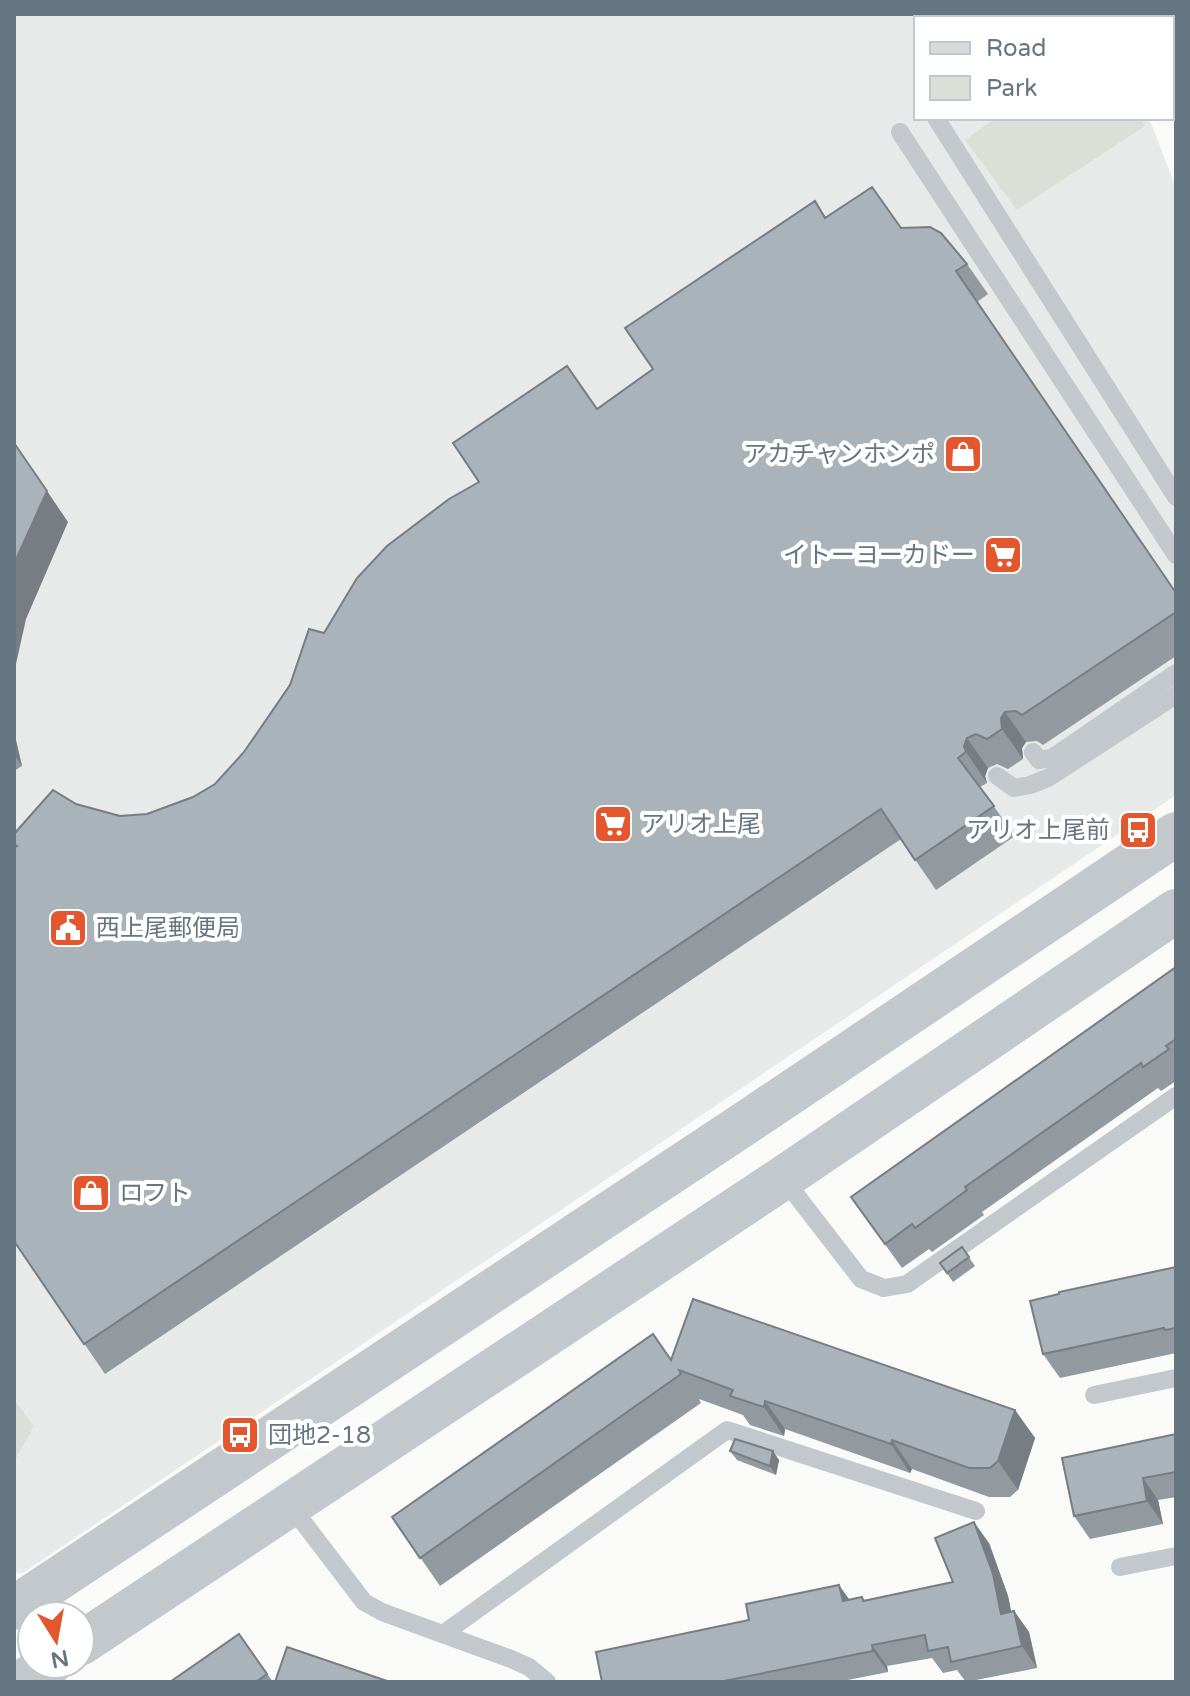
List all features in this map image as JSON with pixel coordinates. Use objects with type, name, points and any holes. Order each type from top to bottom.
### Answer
[{"type":"street","points":[[14,1608],[1176,834]]},
{"type":"street","points":[[96,1633],[783,1178],[1176,911]]},
{"type":"lane","points":[[937,120],[1176,497]]},
{"type":"lane","points":[[900,132],[1176,555]]},
{"type":"lane","points":[[1033,752],[1039,760],[1052,758],[1176,673]]},
{"type":"lane","points":[[997,776],[1014,788],[1048,778],[1176,695]]},
{"type":"lane","points":[[783,1178],[861,1279],[884,1288],[907,1284],[1176,1096]]},
{"type":"lane","points":[[1094,1395],[1176,1378]]},
{"type":"lane","points":[[443,1634],[727,1430],[976,1511]]},
{"type":"lane","points":[[290,1505],[364,1602],[382,1612],[529,1667],[547,1682]]},
{"type":"lane","points":[[1120,1567],[1176,1556]]},
{"type":"shaded area","points":[[14,14],[1109,14],[914,16],[914,120],[1150,120],[1176,188],[1176,795],[23,1573],[14,1573]]},
{"type":"green space","points":[[993,120],[1141,120],[1145,126],[1017,210],[965,140]]},
{"type":"green space","points":[[14,1400],[34,1426],[14,1462]]},
{"type":"building","name":"アリオ上尾","points":[[872,187],[901,228],[930,227],[941,233],[967,264],[956,271],[1176,593],[1176,612],[1022,715],[1016,711],[1005,712],[1001,718],[1002,729],[987,739],[976,734],[967,738],[964,746],[966,752],[958,758],[994,806],[915,860],[881,809],[84,1344],[14,1241],[14,848],[17,846],[14,844],[14,834],[53,790],[76,804],[120,816],[147,814],[193,797],[215,784],[244,752],[290,685],[309,629],[324,633],[357,578],[387,546],[449,499],[479,482],[453,443],[567,366],[597,409],[653,369],[625,328],[815,201],[825,218]]},
{"type":"building","points":[[14,443],[47,491],[14,564]]},
{"type":"building","points":[[1176,967],[1176,1039],[1166,1046],[1169,1049],[1143,1067],[1141,1063],[965,1187],[967,1190],[915,1228],[912,1224],[885,1244],[851,1197]]},
{"type":"building","points":[[962,1247],[969,1257],[947,1273],[940,1263]]},
{"type":"building","points":[[1176,1267],[1176,1328],[1043,1354],[1030,1301]]},
{"type":"building","points":[[693,1299],[1015,1410],[998,1461],[990,1468],[969,1468],[892,1440],[891,1444],[765,1401],[764,1407],[730,1396],[733,1390],[679,1370],[681,1374],[420,1558],[392,1517],[653,1334],[671,1360]]},
{"type":"building","points":[[1176,1434],[1176,1472],[1143,1478],[1147,1501],[1074,1516],[1062,1458]]},
{"type":"building","points":[[735,1439],[773,1451],[770,1466],[730,1451]]},
{"type":"building","points":[[974,1522],[993,1574],[1001,1614],[1014,1611],[1022,1646],[951,1662],[948,1647],[928,1651],[925,1635],[872,1645],[873,1651],[719,1682],[602,1682],[596,1652],[749,1620],[746,1604],[839,1585],[843,1601],[862,1597],[863,1601],[953,1582],[935,1538]]},
{"type":"building","points":[[239,1634],[267,1674],[256,1682],[170,1682]]},
{"type":"building","points":[[287,1647],[390,1682],[275,1682]]},
{"type":"place","name":"アカチャンホンポ","points":[[963,454]]},
{"type":"place","name":"イトーヨーカドー","points":[[1003,555]]},
{"type":"place","name":"アリオ上尾","points":[[613,824]]},
{"type":"place","name":"アリオ上尾前","points":[[1138,830]]},
{"type":"place","name":"西上尾郵便局","points":[[68,928]]},
{"type":"place","name":"ロフト","points":[[91,1193]]},
{"type":"place","name":"団地2-18","points":[[240,1435]]}]
